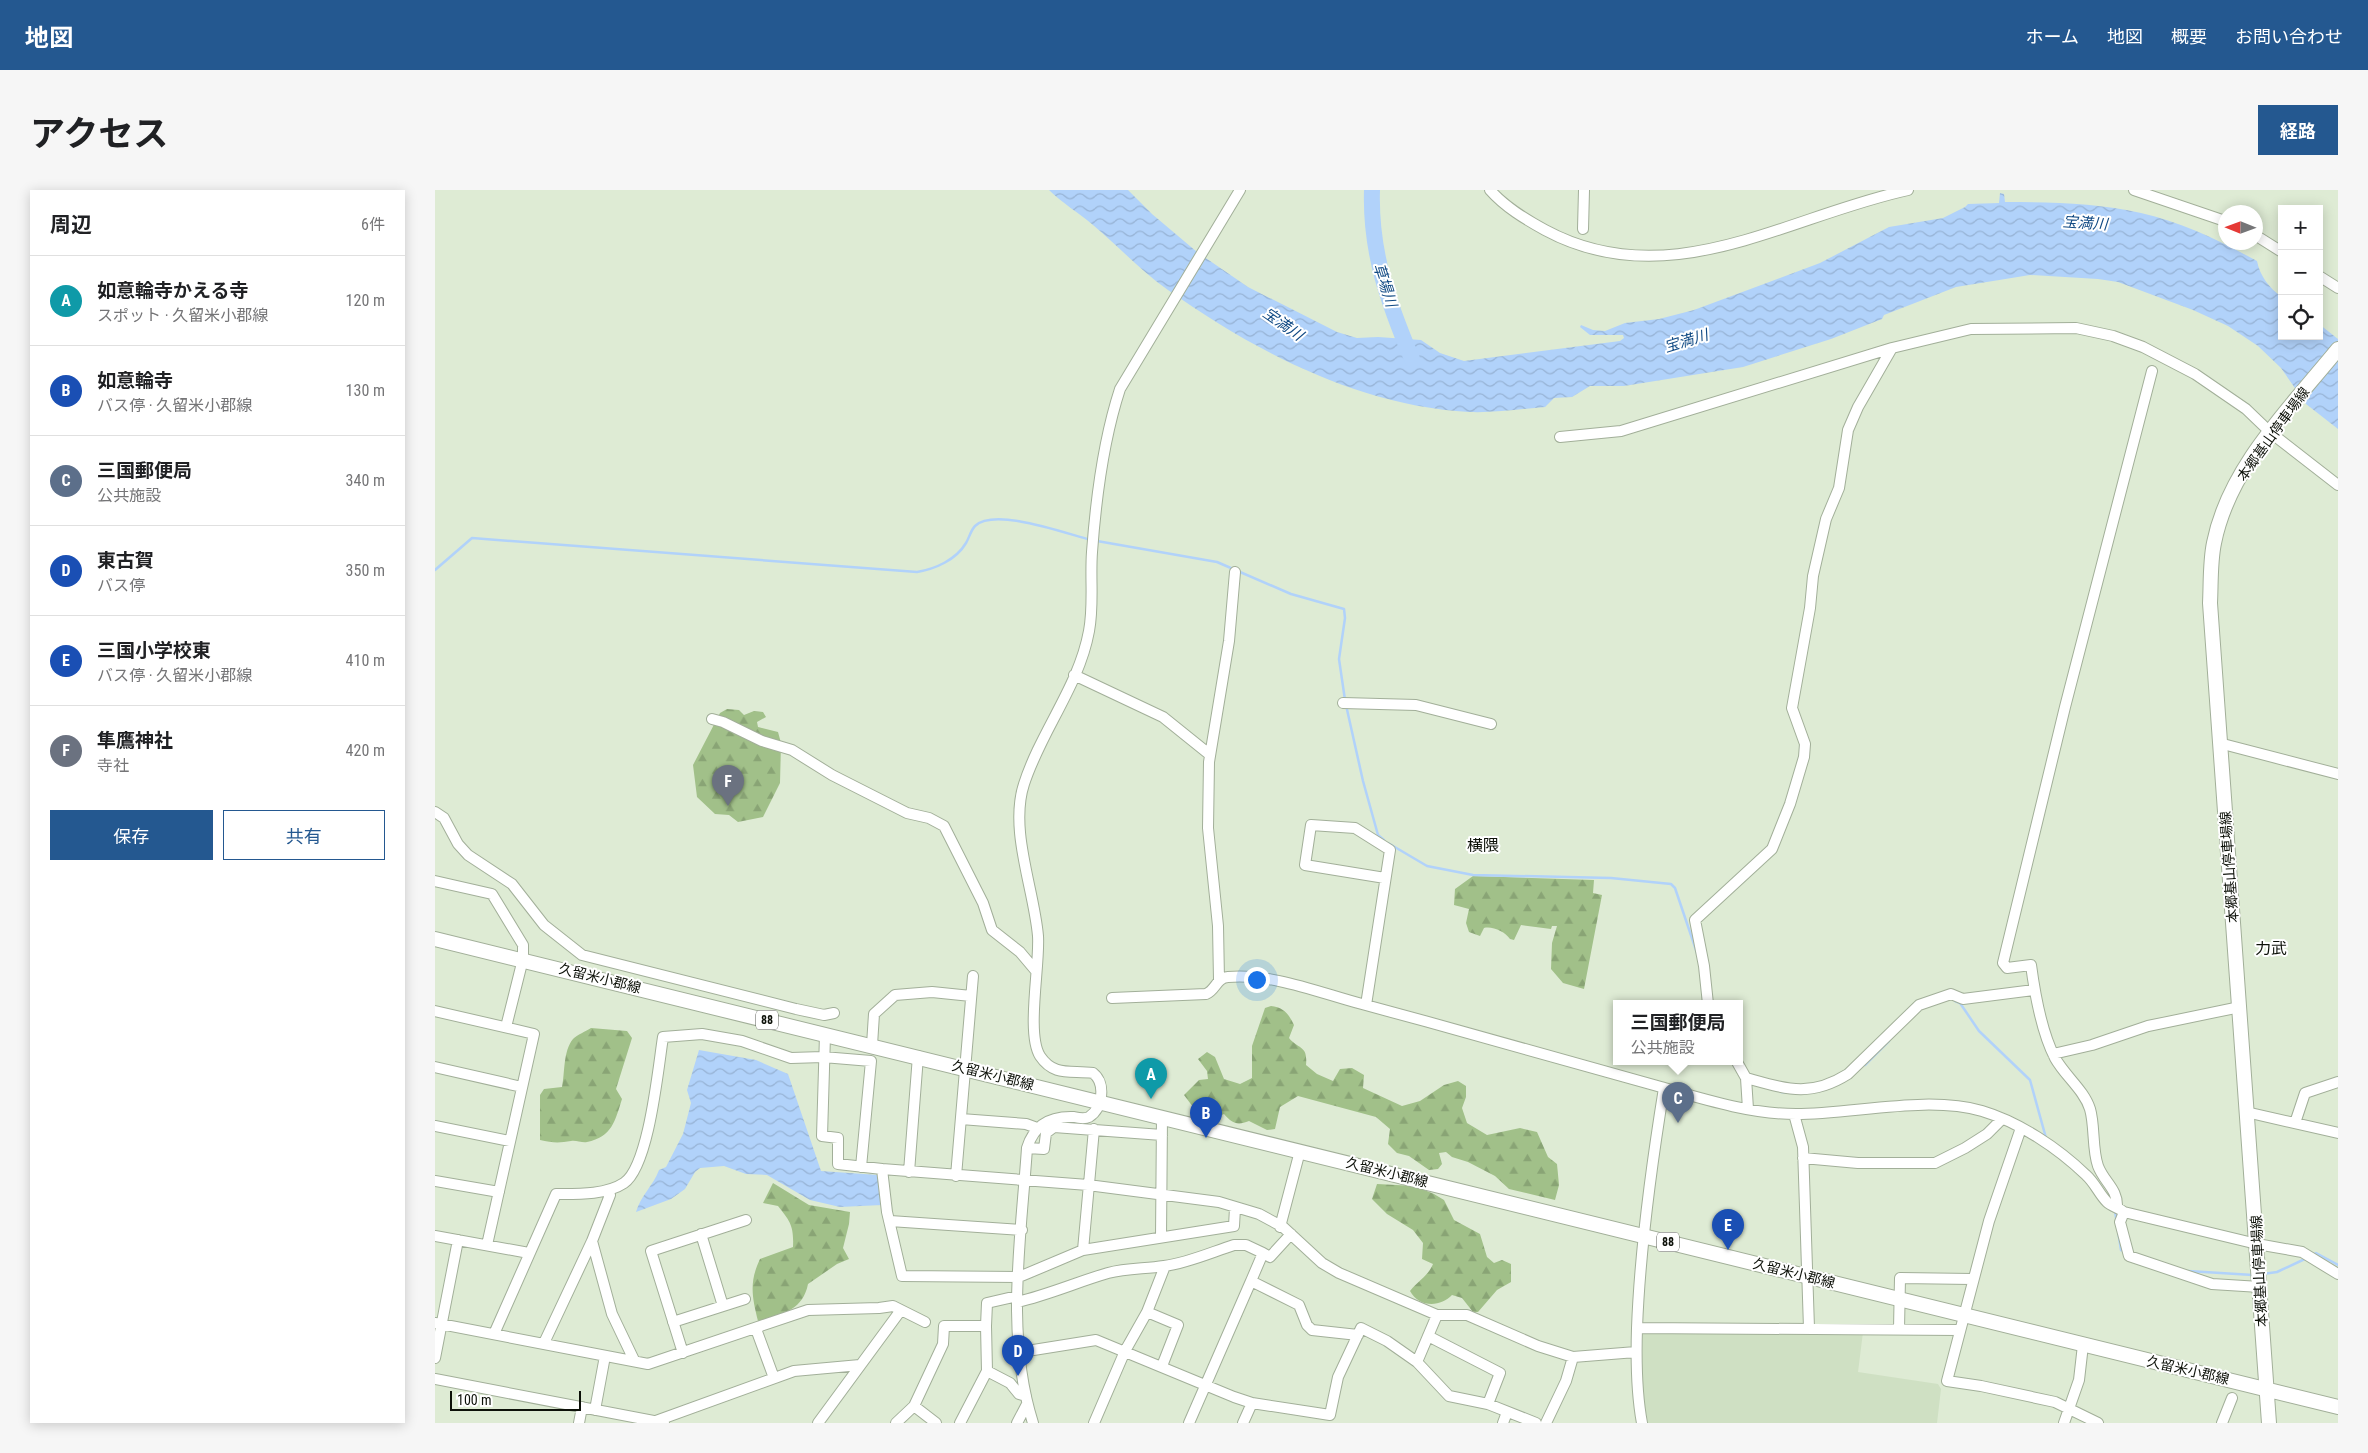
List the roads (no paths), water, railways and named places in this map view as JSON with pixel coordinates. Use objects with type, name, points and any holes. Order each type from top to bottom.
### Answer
[{"type":"main road","name":"本郷基山停車場線","points":[[2269,1423],[2210,603],[2214,543],[2224,509],[2239,478],[2273,430],[2338,349]]},
{"type":"main road","name":"久留米小郡線","points":[[435,939],[918,1056],[2338,1407]]},
{"type":"street","points":[[1033,1423],[1027,1400],[1017,1299],[1027,1148],[1030,1138],[1037,1128],[1056,1117],[1087,1118],[1099,1101],[1102,1088],[1098,1076],[1093,1073],[1061,1073],[1045,1063],[1034,1045],[1038,937],[1023,843],[1020,816],[1021,799],[1032,764],[1075,675],[1089,630],[1092,551],[1102,462],[1109,421],[1120,389],[1152,333],[1240,190]]},
{"type":"street","points":[[1489,190],[1517,214],[1565,241],[1613,253],[1643,255],[1713,250],[1909,190]]},
{"type":"street","points":[[1583,229],[1584,190]]},
{"type":"street","points":[[2134,190],[2218,219]]},
{"type":"street","points":[[2156,190],[2166,200]]},
{"type":"street","points":[[2263,240],[2279,250]]},
{"type":"street","points":[[2323,279],[2338,288]]},
{"type":"street","points":[[1560,437],[1621,431],[1892,348],[1971,329],[2076,328],[2104,334],[2143,347],[2195,374],[2273,430],[2336,484]]},
{"type":"street","points":[[1708,1000],[1704,966],[1695,920],[1772,849],[1790,804],[1805,744],[1792,708],[1810,608],[1813,576],[1826,520],[1839,488],[1849,430],[1858,407],[1892,348]]},
{"type":"street","points":[[2152,371],[2068,697],[2003,963],[2007,968],[2031,965],[2034,990],[2053,1054],[2090,1110],[2097,1162],[2100,1172],[2114,1190],[2120,1209],[2120,1222],[2129,1256],[2212,1284],[2260,1287]]},
{"type":"street","points":[[1219,980],[1218,926],[1208,828],[1209,754],[1227,657],[1235,572]]},
{"type":"street","points":[[1075,675],[1163,717],[1209,754]]},
{"type":"street","points":[[1343,703],[1416,706],[1491,724]]},
{"type":"street","points":[[712,719],[723,722],[762,741],[792,750],[833,775],[907,813],[929,818],[944,826],[983,903],[992,930],[1020,952],[1036,971]]},
{"type":"street","points":[[2219,743],[2338,774]]},
{"type":"street","points":[[435,812],[444,818],[459,844],[468,855],[512,884],[544,925],[583,955],[796,1009],[825,1015],[834,1013]]},
{"type":"street","points":[[1366,1005],[1390,850],[1355,828],[1311,824],[1305,865],[1385,878]]},
{"type":"street","points":[[435,881],[492,894],[523,945],[523,959],[506,1027]]},
{"type":"street","points":[[956,1176],[973,976]]},
{"type":"street","points":[[1112,998],[1206,994],[1211,992],[1219,980],[1225,977],[1255,978],[1287,984],[1664,1088],[1748,1109],[1794,1114],[1941,1105],[1966,1107],[2002,1119],[2021,1128],[2080,1169],[2101,1192],[2108,1203],[2120,1209],[2257,1244],[2302,1252],[2338,1274]]},
{"type":"street","points":[[1746,1078],[1792,1090],[1803,1090],[1839,1080],[1848,1074],[1919,1005],[1951,994],[1963,999],[2034,990]]},
{"type":"street","points":[[872,1045],[874,1014],[895,995],[932,992],[971,996]]},
{"type":"street","points":[[2053,1054],[2092,1045],[2148,1026],[2239,1007]]},
{"type":"street","points":[[435,1010],[534,1034],[487,1246]]},
{"type":"street","points":[[494,1334],[557,1194],[608,1190],[629,1179],[639,1164],[656,1084],[663,1037],[702,1034],[742,1041],[791,1058],[823,1057],[871,1061],[861,1167]]},
{"type":"street","points":[[825,1035],[822,1136],[838,1138],[838,1164],[956,1176],[1088,1185],[1211,1200],[1259,1214],[1291,1234],[1322,1263],[1339,1273],[1437,1314],[1467,1315],[1538,1346],[1573,1357],[1636,1352]]},
{"type":"street","points":[[909,1172],[918,1056]]},
{"type":"street","points":[[1739,1065],[1746,1078],[1748,1109]]},
{"type":"street","points":[[435,1067],[522,1087]]},
{"type":"street","points":[[2295,1123],[2305,1093],[2338,1082]]},
{"type":"street","points":[[1642,1423],[1637,1394],[1636,1352],[1642,1235],[1664,1088]]},
{"type":"street","points":[[2247,1112],[2338,1133]]},
{"type":"street","points":[[1794,1114],[1803,1158],[1809,1328]]},
{"type":"street","points":[[1161,1237],[1163,1194],[1162,1117]]},
{"type":"street","points":[[961,1119],[1026,1124],[1037,1128]]},
{"type":"street","points":[[1803,1158],[1858,1163],[1935,1163],[1972,1144],[2002,1119]]},
{"type":"street","points":[[435,1126],[510,1141]]},
{"type":"street","points":[[1027,1148],[1044,1149],[1046,1133],[1054,1127],[1162,1135]]},
{"type":"street","points":[[2021,1128],[1989,1221],[1947,1381],[2055,1402],[2071,1408],[2098,1423]]},
{"type":"street","points":[[1083,1250],[1094,1129]]},
{"type":"street","points":[[1279,1227],[1300,1151]]},
{"type":"street","points":[[882,1169],[887,1212],[902,1276],[1019,1277],[1083,1250],[1234,1226],[1235,1208]]},
{"type":"street","points":[[435,1181],[499,1192]]},
{"type":"street","points":[[544,1343],[592,1241],[610,1195],[608,1190]]},
{"type":"street","points":[[683,1353],[651,1251],[746,1220]]},
{"type":"street","points":[[890,1220],[1022,1230]]},
{"type":"street","points":[[701,1234],[723,1306]]},
{"type":"street","points":[[960,1423],[987,1372],[987,1303],[1046,1296],[1079,1281],[1116,1271],[1165,1266],[1234,1245],[1246,1245],[1269,1257],[1291,1234]]},
{"type":"street","points":[[435,1236],[529,1253]]},
{"type":"street","points":[[435,1358],[438,1324],[458,1240]]},
{"type":"street","points":[[592,1241],[612,1314],[634,1360]]},
{"type":"street","points":[[1189,1423],[1263,1253]]},
{"type":"street","points":[[1094,1423],[1125,1351],[1147,1312],[1165,1266]]},
{"type":"street","points":[[1899,1329],[1900,1278],[1973,1279]]},
{"type":"street","points":[[1251,1281],[1299,1305],[1311,1330],[1358,1335]]},
{"type":"street","points":[[673,1322],[745,1299]]},
{"type":"street","points":[[438,1324],[647,1364],[817,1309],[893,1306],[925,1322]]},
{"type":"street","points":[[818,1423],[901,1310]]},
{"type":"street","points":[[1147,1312],[1178,1326],[1162,1366]]},
{"type":"street","points":[[1417,1362],[1437,1314]]},
{"type":"street","points":[[896,1423],[914,1406],[943,1344],[944,1326],[986,1326]]},
{"type":"street","points":[[1021,1352],[1096,1340],[1252,1402],[1330,1415],[1338,1378],[1361,1328],[1387,1340],[1417,1362],[1449,1396],[1488,1404],[1536,1423]]},
{"type":"street","points":[[1637,1328],[1960,1330]]},
{"type":"street","points":[[755,1329],[773,1378]]},
{"type":"street","points":[[1428,1336],[1500,1373],[1488,1404]]},
{"type":"street","points":[[2064,1423],[2071,1408],[2079,1380],[2083,1345]]},
{"type":"street","points":[[595,1410],[605,1356]]},
{"type":"street","points":[[1546,1423],[1566,1381],[1573,1357]]},
{"type":"street","points":[[435,1379],[582,1407],[631,1420],[660,1422],[773,1378],[806,1369],[861,1365]]},
{"type":"street","points":[[987,1372],[1010,1383],[1027,1400]]},
{"type":"street","points":[[2222,1423],[2231,1398]]},
{"type":"street","points":[[1017,1423],[1027,1400]]},
{"type":"street","points":[[1243,1423],[1252,1402]]},
{"type":"street","points":[[914,1406],[936,1423]]},
{"type":"street","points":[[579,1423],[582,1407]]},
{"type":"street","points":[[1503,1423],[1507,1412]]},
{"type":"water","name":"宝満川","points":[[1049,190],[1128,190],[1152,214],[1197,252],[1248,287],[1337,332],[1357,338],[1378,337],[1421,340],[1440,353],[1464,361],[1620,341],[1624,338],[1623,335],[1590,335],[1580,327],[1581,325],[1593,330],[1605,331],[1625,323],[1659,319],[1694,310],[1820,263],[1889,227],[1943,218],[1968,204],[1999,203],[2000,193],[2004,194],[2005,202],[2039,202],[2108,207],[2171,221],[2218,241],[2218,250],[2236,250],[2257,261],[2260,272],[2278,294],[2278,340],[2323,340],[2323,327],[2338,339],[2338,429],[2306,404],[2281,368],[2258,346],[2228,326],[2193,310],[2118,282],[2030,275],[1956,287],[1884,315],[1882,319],[1831,339],[1743,367],[1624,386],[1590,386],[1572,397],[1554,398],[1545,407],[1478,412],[1428,408],[1388,399],[1310,372],[1237,334],[1158,283],[1093,225]]},
{"type":"water","points":[[699,1050],[756,1060],[788,1074],[821,1171],[878,1175],[882,1205],[840,1207],[810,1200],[767,1175],[746,1174],[724,1166],[700,1168],[695,1172],[685,1189],[671,1199],[636,1212],[659,1170],[666,1167],[683,1134],[691,1103],[687,1090]]},
{"type":"waterway","name":"草場川","points":[[1372,190],[1372,213],[1377,256],[1388,297],[1412,359]]},
{"type":"waterway","points":[[435,570],[472,538],[917,572],[931,569],[951,559],[962,549],[975,526],[985,521],[998,519],[1014,520],[1091,540]]},
{"type":"waterway","points":[[1097,541],[1217,562],[1291,594],[1344,609],[1345,618],[1339,659],[1345,700]]},
{"type":"waterway","points":[[1346,705],[1363,781],[1378,835],[1384,840]]},
{"type":"waterway","points":[[1388,843],[1427,866],[1473,875],[1611,878],[1671,884],[1675,888],[1697,953]]},
{"type":"waterway","points":[[1702,988],[1704,1000]]},
{"type":"waterway","points":[[1955,1001],[1960,1003],[1979,1031],[2030,1080],[2046,1138]]},
{"type":"waterway","points":[[1865,1065],[1889,1041]]},
{"type":"waterway","points":[[1839,1084],[1849,1078]]},
{"type":"waterway","points":[[1781,1092],[1793,1093]]},
{"type":"waterway","points":[[2115,1211],[2121,1250],[2126,1252]]},
{"type":"waterway","points":[[2314,1254],[2316,1253],[2338,1265]]},
{"type":"waterway","points":[[2263,1274],[2277,1272],[2307,1258]]},
{"type":"waterway","points":[[2188,1271],[2253,1275]]},
{"type":"place","name":"隼鷹神社","points":[[728,806]]},
{"type":"place","name":"如意輪寺かえる寺","points":[[1151,1099]]},
{"type":"place","name":"三国郵便局","points":[[1678,1123]]},
{"type":"place","name":"如意輪寺","points":[[1206,1138]]},
{"type":"place","name":"三国小学校東","points":[[1728,1250]]},
{"type":"place","name":"東古賀","points":[[1018,1376]]},
{"type":"district","name":"横隈","points":[[1483,845]]},
{"type":"district","name":"力武","points":[[2271,948]]}]
